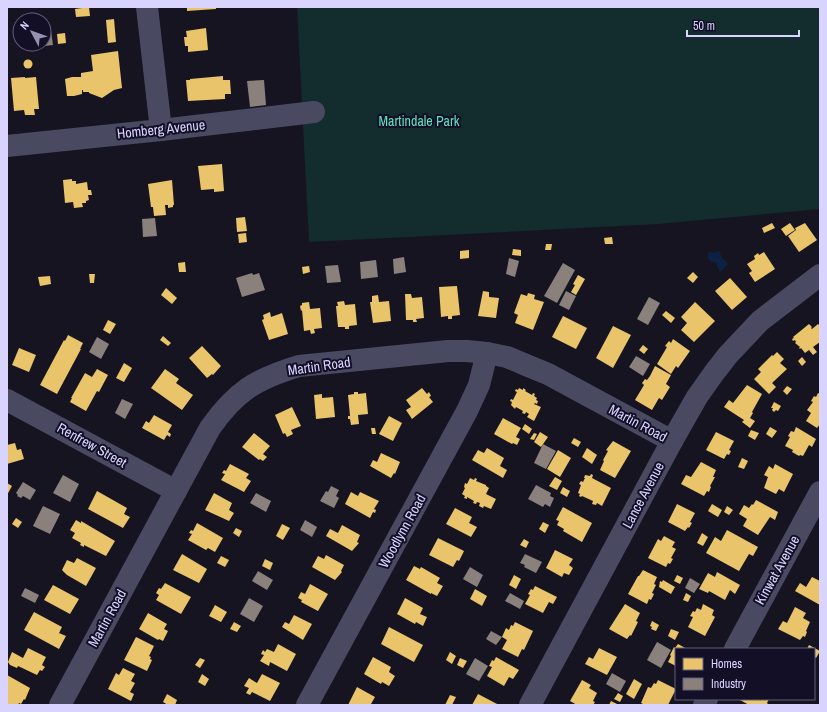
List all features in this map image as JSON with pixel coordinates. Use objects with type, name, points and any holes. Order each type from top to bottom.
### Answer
[{"type":"street","points":[[147,7],[161,130]]},
{"type":"street","name":"Homberg Avenue","points":[[7,146],[314,112]]},
{"type":"street","name":"Lance Avenue","points":[[530,705],[672,441],[697,398],[728,355],[760,321],[820,275]]},
{"type":"street","name":"Martin Road","points":[[60,705],[210,428],[222,411],[235,397],[263,378],[299,366],[448,351],[467,350],[487,353],[507,357],[548,374],[672,441]]},
{"type":"street","name":"Woodlynn Road","points":[[307,705],[467,411],[479,385],[487,353]]},
{"type":"street","name":"Renfrew Street","points":[[7,400],[176,491]]},
{"type":"street","name":"Kinwat Avenue","points":[[736,648],[820,492]]},
{"type":"green space","name":"Martindale Park","points":[[297,7],[820,7],[820,209],[658,224],[309,242]]},
{"type":"water","points":[[718,251],[728,264],[721,271],[719,271],[716,263],[708,258],[708,252],[714,253]]},
{"type":"building: Homes","points":[[89,7],[90,16],[76,17],[75,9]]},
{"type":"building: Homes","points":[[187,7],[216,7],[216,9],[187,11]]},
{"type":"building: Homes","points":[[114,19],[116,42],[108,43],[106,20]]},
{"type":"building: Homes","points":[[206,28],[208,50],[188,52],[188,46],[185,46],[184,37],[187,37],[186,31]]},
{"type":"building: Homes","points":[[65,33],[66,43],[58,44],[57,34]]},
{"type":"building: Homes","points":[[118,51],[122,88],[114,90],[102,98],[89,92],[83,92],[83,90],[82,94],[67,96],[65,79],[81,77],[81,73],[93,71],[91,55]]},
{"type":"building: Homes","points":[[28,59],[33,64],[28,69],[23,64]]},
{"type":"building: Homes","points":[[223,76],[223,80],[230,80],[231,94],[225,94],[225,99],[188,101],[186,80]]},
{"type":"building: Homes","points":[[36,77],[39,109],[34,109],[35,115],[25,115],[24,110],[14,111],[11,78]]},
{"type":"building: Homes","points":[[222,164],[224,191],[214,192],[214,189],[201,190],[198,166]]},
{"type":"building: Homes","points":[[72,179],[72,181],[76,181],[76,184],[87,182],[88,190],[91,190],[92,195],[88,195],[89,200],[86,201],[86,203],[82,203],[83,207],[74,208],[73,202],[65,203],[63,180]]},
{"type":"building: Homes","points":[[172,180],[173,207],[168,208],[168,205],[165,205],[166,215],[154,216],[153,207],[151,207],[148,184]]},
{"type":"building: Homes","points":[[245,217],[247,231],[237,232],[236,218]]},
{"type":"building: Homes","points":[[772,223],[775,228],[764,233],[762,228]]},
{"type":"building: Homes","points":[[790,223],[795,230],[786,236],[781,229]]},
{"type":"building: Homes","points":[[805,223],[817,240],[799,252],[788,236],[796,230],[795,228]]},
{"type":"building: Homes","points":[[246,233],[247,242],[239,243],[238,234]]},
{"type":"building: Homes","points":[[612,237],[613,244],[605,244],[604,238]]},
{"type":"building: Homes","points":[[546,244],[552,244],[551,250],[545,250]]},
{"type":"building: Homes","points":[[513,249],[521,250],[521,256],[512,255]]},
{"type":"building: Homes","points":[[469,250],[469,258],[460,259],[460,251]]},
{"type":"building: Homes","points":[[764,252],[775,269],[755,282],[749,273],[752,271],[747,264],[755,259],[754,256],[758,253],[759,255]]},
{"type":"building: Homes","points":[[185,262],[186,272],[179,272],[178,263]]},
{"type":"building: Homes","points":[[309,266],[310,272],[303,274],[302,267]]},
{"type":"building: Homes","points":[[693,272],[698,277],[693,283],[687,278]]},
{"type":"building: Homes","points":[[89,274],[95,274],[94,283],[90,283]]},
{"type":"building: Homes","points":[[578,275],[585,279],[576,295],[571,292]]},
{"type":"building: Homes","points":[[50,276],[51,284],[40,286],[38,277]]},
{"type":"building: Homes","points":[[730,278],[747,297],[732,310],[715,291]]},
{"type":"building: Homes","points":[[457,286],[460,315],[452,316],[452,319],[448,319],[448,316],[441,317],[439,287]]},
{"type":"building: Homes","points":[[166,288],[177,298],[172,304],[161,295]]},
{"type":"building: Homes","points":[[483,291],[489,292],[489,297],[499,298],[496,318],[478,316]]},
{"type":"building: Homes","points":[[528,293],[535,295],[534,299],[544,302],[533,330],[515,323],[518,315],[514,313],[521,294],[527,296]]},
{"type":"building: Homes","points":[[405,294],[411,294],[412,298],[422,297],[424,318],[416,319],[417,322],[413,322],[413,320],[406,320]]},
{"type":"building: Homes","points":[[378,295],[379,302],[389,301],[391,321],[373,323],[370,302],[372,302],[372,296]]},
{"type":"building: Homes","points":[[344,301],[345,305],[355,304],[357,325],[349,326],[349,329],[345,329],[345,327],[338,327],[336,306],[338,306],[337,302]]},
{"type":"building: Homes","points":[[309,302],[310,309],[320,308],[322,328],[314,329],[315,333],[311,334],[310,330],[304,331],[302,310],[301,311],[300,306],[302,303]]},
{"type":"building: Homes","points":[[695,302],[715,321],[694,342],[681,330],[687,323],[681,317]]},
{"type":"building: Homes","points":[[666,311],[675,318],[671,323],[662,315]]},
{"type":"building: Homes","points":[[270,312],[271,317],[282,313],[288,334],[269,340],[262,320],[264,319],[263,315]]},
{"type":"building: Homes","points":[[563,316],[587,328],[576,349],[552,337]]},
{"type":"building: Homes","points":[[108,320],[116,324],[110,334],[103,330]]},
{"type":"building: Homes","points":[[809,324],[812,329],[818,324],[820,326],[820,342],[813,347],[817,352],[813,355],[809,350],[805,353],[795,343],[795,340],[793,341],[792,339]]},
{"type":"building: Homes","points":[[613,326],[631,335],[613,368],[596,358]]},
{"type":"building: Homes","points":[[68,335],[83,343],[57,394],[40,385]]},
{"type":"building: Homes","points":[[163,336],[171,343],[168,346],[160,340]]},
{"type":"building: Homes","points":[[673,339],[690,351],[678,368],[676,366],[671,374],[657,364],[667,347],[665,346],[669,341],[671,343]]},
{"type":"building: Homes","points":[[643,345],[648,349],[644,354],[639,350]]},
{"type":"building: Homes","points":[[202,346],[221,366],[213,375],[212,374],[207,378],[189,358]]},
{"type":"building: Homes","points":[[19,348],[36,355],[29,372],[12,365]]},
{"type":"building: Homes","points":[[777,352],[784,359],[780,363],[787,369],[772,383],[776,387],[769,394],[754,379],[761,372],[758,369]]},
{"type":"building: Homes","points":[[802,357],[806,362],[802,366],[798,361]]},
{"type":"building: Homes","points":[[124,363],[132,368],[124,382],[116,378]]},
{"type":"building: Homes","points":[[655,366],[671,375],[666,384],[670,387],[662,400],[659,398],[652,410],[635,400],[644,385],[642,383],[645,379],[647,380]]},
{"type":"building: Homes","points":[[97,369],[108,375],[86,411],[70,402],[71,398],[85,373],[92,377]]},
{"type":"building: Homes","points":[[165,369],[179,379],[176,383],[193,395],[182,410],[151,388]]},
{"type":"building: Homes","points":[[747,385],[762,394],[752,412],[753,413],[750,418],[755,421],[750,428],[742,422],[744,420],[724,407],[729,400],[733,403]]},
{"type":"building: Homes","points":[[787,386],[792,389],[787,395],[783,391]]},
{"type":"building: Homes","points":[[422,388],[427,394],[429,392],[431,396],[429,397],[433,402],[412,419],[406,410],[411,407],[406,400]]},
{"type":"building: Homes","points":[[519,388],[523,390],[523,388],[532,395],[533,393],[535,394],[534,396],[537,398],[537,404],[534,404],[541,407],[534,421],[527,417],[529,414],[526,412],[525,414],[522,413],[523,411],[516,407],[515,409],[511,405],[512,402],[510,401],[511,399],[513,400],[517,392],[515,391],[516,389],[518,390]]},
{"type":"building: Homes","points":[[354,392],[358,392],[358,394],[366,393],[368,414],[358,415],[359,424],[351,425],[350,419],[348,419],[348,416],[350,416],[348,395],[354,394]]},
{"type":"building: Homes","points":[[818,393],[820,394],[820,424],[817,428],[806,421],[811,413],[807,410],[813,402],[811,401],[814,396],[816,397]]},
{"type":"building: Homes","points":[[322,394],[322,398],[333,397],[335,417],[316,419],[314,395]]},
{"type":"building: Homes","points":[[774,402],[781,406],[778,411],[776,410],[774,412],[772,410],[773,408],[771,408]]},
{"type":"building: Homes","points":[[292,407],[301,426],[291,430],[293,434],[287,437],[285,433],[283,434],[275,415]]},
{"type":"building: Homes","points":[[154,415],[172,425],[168,432],[171,434],[170,437],[167,435],[164,440],[142,428],[146,421],[149,423]]},
{"type":"building: Homes","points":[[389,416],[402,423],[393,441],[379,434]]},
{"type":"building: Homes","points":[[503,418],[521,428],[516,437],[520,439],[517,445],[512,444],[494,434]]},
{"type":"building: Homes","points":[[525,424],[532,429],[529,434],[522,429]]},
{"type":"building: Homes","points":[[770,427],[777,431],[772,438],[766,434]]},
{"type":"building: Homes","points":[[796,427],[816,439],[812,447],[809,445],[803,456],[799,456],[792,452],[793,450],[785,446],[790,437],[788,436],[791,431],[794,432]]},
{"type":"building: Homes","points":[[371,428],[375,428],[376,434],[372,434]]},
{"type":"building: Homes","points":[[751,430],[759,433],[755,440],[748,436]]},
{"type":"building: Homes","points":[[540,432],[548,437],[541,447],[534,442]]},
{"type":"building: Homes","points":[[716,432],[734,441],[729,450],[731,451],[729,455],[727,454],[724,459],[706,450]]},
{"type":"building: Homes","points":[[254,433],[270,446],[263,454],[267,457],[263,461],[260,459],[259,460],[242,447]]},
{"type":"building: Homes","points":[[534,433],[537,434],[534,440],[530,439]]},
{"type":"building: Homes","points":[[574,438],[581,442],[578,447],[571,443]]},
{"type":"building: Homes","points":[[613,441],[631,451],[615,478],[600,470],[608,451],[606,450]]},
{"type":"building: Homes","points":[[15,443],[17,450],[21,449],[24,459],[7,464],[7,445]]},
{"type":"building: Homes","points":[[487,448],[504,458],[500,466],[507,470],[503,478],[472,460],[478,450],[484,453]]},
{"type":"building: Homes","points":[[587,448],[597,455],[592,464],[582,457]]},
{"type":"building: Homes","points":[[558,450],[571,458],[560,477],[547,469]]},
{"type":"building: Homes","points":[[381,453],[400,462],[395,474],[394,473],[391,478],[370,466],[373,460],[377,462]]},
{"type":"building: Homes","points":[[742,458],[748,461],[744,469],[738,467]]},
{"type":"building: Homes","points":[[701,462],[716,470],[709,492],[707,491],[704,496],[681,484],[686,475],[691,477]]},
{"type":"building: Homes","points":[[230,464],[249,474],[246,478],[251,481],[244,492],[221,480],[225,474],[222,473],[224,470],[226,471]]},
{"type":"building: Homes","points":[[775,464],[793,474],[784,492],[779,489],[776,494],[764,488],[768,477],[764,475],[769,466],[773,469]]},
{"type":"building: Homes","points":[[591,474],[593,475],[592,478],[611,488],[602,506],[597,503],[596,505],[592,504],[593,501],[579,496],[580,494],[578,493],[581,485],[579,484],[581,481],[583,482],[585,475],[590,476]]},
{"type":"building: Homes","points":[[555,477],[562,481],[557,490],[549,486]]},
{"type":"building: Homes","points":[[470,478],[474,480],[475,478],[477,479],[476,481],[486,485],[489,488],[486,494],[496,499],[491,509],[484,506],[483,508],[479,506],[480,503],[477,502],[476,504],[467,497],[467,499],[464,498],[465,496],[462,494],[465,488],[465,483],[467,484]]},
{"type":"building: Homes","points":[[7,483],[12,486],[7,495]]},
{"type":"building: Homes","points":[[563,487],[570,491],[567,497],[560,493]]},
{"type":"building: Homes","points":[[97,491],[127,508],[124,514],[130,517],[123,528],[88,509]]},
{"type":"building: Homes","points":[[351,492],[358,496],[360,492],[379,501],[374,509],[376,510],[375,513],[373,512],[370,518],[345,504]]},
{"type":"building: Homes","points":[[214,493],[232,503],[229,510],[234,513],[229,521],[205,510]]},
{"type":"building: Homes","points":[[756,500],[778,512],[775,520],[770,517],[758,535],[743,526],[747,519],[739,514],[744,505],[749,508]]},
{"type":"building: Homes","points":[[677,504],[695,513],[690,522],[692,523],[685,531],[668,522]]},
{"type":"building: Homes","points":[[712,504],[722,510],[718,517],[708,511]]},
{"type":"building: Homes","points":[[727,506],[733,510],[729,515],[724,512]]},
{"type":"building: Homes","points":[[563,507],[592,523],[582,542],[563,531],[564,529],[557,525],[559,521],[556,520]]},
{"type":"building: Homes","points":[[455,508],[472,517],[469,523],[477,527],[471,537],[446,524]]},
{"type":"building: Homes","points":[[16,518],[22,522],[18,528],[12,524]]},
{"type":"building: Homes","points":[[76,520],[81,523],[81,521],[115,541],[106,556],[84,545],[84,547],[80,545],[81,543],[72,538],[75,533],[70,530]]},
{"type":"building: Homes","points":[[543,522],[549,525],[545,533],[539,529]]},
{"type":"building: Homes","points":[[197,523],[223,538],[215,552],[208,548],[206,550],[188,540],[192,534],[189,533],[191,530],[193,531]]},
{"type":"building: Homes","points":[[282,524],[290,528],[283,540],[276,536]]},
{"type":"building: Homes","points":[[342,525],[360,535],[357,542],[359,543],[352,551],[326,536],[330,529],[338,533]]},
{"type":"building: Homes","points":[[236,528],[242,531],[239,537],[233,533]]},
{"type":"building: Homes","points":[[727,530],[758,547],[753,556],[749,554],[739,571],[706,553],[715,537],[721,541]]},
{"type":"building: Homes","points":[[702,533],[708,537],[703,546],[697,543]]},
{"type":"building: Homes","points":[[664,536],[675,542],[672,547],[676,549],[671,558],[673,559],[666,567],[648,558],[658,539],[661,541]]},
{"type":"building: Homes","points":[[438,538],[464,551],[459,561],[457,560],[453,567],[429,555]]},
{"type":"building: Homes","points":[[524,539],[529,542],[526,548],[520,545]]},
{"type":"building: Homes","points":[[555,550],[573,559],[569,565],[573,568],[569,575],[564,573],[562,577],[546,568]]},
{"type":"building: Homes","points":[[182,554],[207,569],[199,583],[173,570]]},
{"type":"building: Homes","points":[[326,555],[344,565],[341,571],[342,572],[335,580],[312,567],[318,556],[324,559]]},
{"type":"building: Homes","points":[[221,556],[229,560],[225,567],[217,563]]},
{"type":"building: Homes","points":[[77,558],[96,568],[86,586],[67,575],[62,570],[67,560],[74,563]]},
{"type":"building: Homes","points":[[265,559],[273,563],[270,570],[262,566]]},
{"type":"building: Homes","points":[[414,566],[420,569],[421,567],[440,578],[437,583],[443,586],[437,596],[406,580]]},
{"type":"building: Homes","points":[[643,570],[657,577],[654,584],[656,585],[652,593],[654,594],[651,600],[649,599],[647,604],[628,594]]},
{"type":"building: Homes","points":[[717,572],[740,585],[735,594],[730,590],[725,600],[709,591],[708,593],[699,589],[708,573],[715,577]]},
{"type":"building: Homes","points":[[514,575],[521,579],[516,589],[509,585]]},
{"type":"building: Homes","points":[[677,575],[683,578],[680,584],[674,581]]},
{"type":"building: Homes","points":[[812,577],[820,581],[820,605],[795,591],[800,583],[806,587]]},
{"type":"building: Homes","points":[[663,580],[675,587],[671,594],[659,587],[660,581],[662,582]]},
{"type":"building: Homes","points":[[165,583],[191,597],[181,614],[156,600],[159,595],[156,593]]},
{"type":"building: Homes","points":[[310,584],[328,594],[318,611],[301,602],[302,600],[298,598],[301,592],[305,594]]},
{"type":"building: Homes","points":[[53,585],[79,599],[70,614],[44,600]]},
{"type":"building: Homes","points":[[535,586],[557,597],[553,604],[549,602],[543,613],[525,604],[530,595],[528,594]]},
{"type":"building: Homes","points":[[475,589],[487,596],[482,606],[470,599]]},
{"type":"building: Homes","points":[[686,593],[691,596],[688,602],[683,600]]},
{"type":"building: Homes","points":[[405,598],[423,608],[420,614],[427,617],[423,626],[416,622],[415,624],[397,614]]},
{"type":"building: Homes","points":[[625,604],[640,613],[636,621],[638,622],[631,636],[630,635],[627,639],[609,629]]},
{"type":"building: Homes","points":[[703,604],[714,610],[712,615],[715,617],[705,636],[688,627],[693,617],[690,616],[693,611],[695,612],[697,608],[701,610]]},
{"type":"building: Homes","points":[[215,605],[227,612],[221,622],[209,616]]},
{"type":"building: Homes","points":[[795,607],[806,613],[803,618],[810,622],[805,637],[803,636],[800,640],[778,629],[783,621],[787,623]]},
{"type":"building: Homes","points":[[34,612],[62,627],[59,633],[66,636],[59,649],[24,630]]},
{"type":"building: Homes","points":[[148,613],[167,624],[164,629],[168,631],[163,641],[158,640],[139,629]]},
{"type":"building: Homes","points":[[294,615],[312,624],[303,640],[282,627],[285,622],[289,624]]},
{"type":"building: Homes","points":[[652,621],[659,625],[656,631],[651,629],[652,627],[650,626]]},
{"type":"building: Homes","points":[[234,622],[241,626],[237,632],[230,629]]},
{"type":"building: Homes","points":[[515,622],[533,631],[524,650],[522,649],[518,657],[502,649],[507,640],[502,637],[506,628],[509,630],[511,625],[513,626]]},
{"type":"building: Homes","points":[[389,627],[423,645],[414,662],[381,644]]},
{"type":"building: Homes","points":[[671,629],[679,632],[675,640],[668,636]]},
{"type":"building: Homes","points":[[136,637],[154,646],[149,656],[152,660],[147,671],[124,660]]},
{"type":"building: Homes","points":[[278,644],[296,654],[287,671],[270,662],[269,666],[260,661],[264,655],[261,654],[263,650],[265,652],[267,649],[274,652]]},
{"type":"building: Homes","points":[[678,644],[685,648],[675,648]]},
{"type":"building: Homes","points":[[809,645],[814,648],[808,648]]},
{"type":"building: Homes","points":[[674,647],[675,648],[675,666],[668,662]]},
{"type":"building: Homes","points":[[28,648],[46,657],[42,665],[45,667],[42,671],[40,670],[37,675],[18,666],[17,668],[10,665],[8,662],[12,652],[23,658]]},
{"type":"building: Homes","points":[[599,648],[617,657],[607,675],[585,664],[589,657],[593,659]]},
{"type":"building: Homes","points":[[815,648],[820,651],[815,658]]},
{"type":"building: Homes","points":[[450,652],[456,656],[452,664],[446,660]]},
{"type":"building: Homes","points":[[373,657],[391,667],[389,672],[395,676],[389,686],[382,682],[381,684],[364,674]]},
{"type":"building: Homes","points":[[496,657],[519,670],[513,679],[509,677],[504,686],[487,676],[492,667],[489,666],[492,660],[494,661]]},
{"type":"building: Homes","points":[[200,658],[205,660],[200,668],[195,665]]},
{"type":"building: Homes","points":[[460,658],[467,661],[463,668],[457,665]]},
{"type":"building: Homes","points":[[123,668],[135,674],[131,681],[135,683],[130,692],[134,694],[131,701],[108,689],[116,673],[119,675]]},
{"type":"building: Homes","points":[[202,674],[209,679],[205,686],[198,682]]},
{"type":"building: Homes","points":[[262,674],[280,683],[270,701],[252,692],[250,695],[246,693],[249,688],[244,686],[249,678],[257,683]]},
{"type":"building: Homes","points":[[7,675],[30,688],[25,700],[24,699],[21,704],[7,705]]},
{"type":"building: Homes","points":[[634,679],[642,684],[634,699],[626,694]]},
{"type":"building: Homes","points":[[582,680],[591,685],[589,688],[597,693],[593,701],[595,702],[593,705],[577,705],[570,701]]},
{"type":"building: Homes","points":[[658,680],[675,688],[668,705],[645,705],[641,703],[648,687],[651,688],[654,683],[656,684]]},
{"type":"building: Homes","points":[[357,687],[375,697],[371,704],[373,705],[348,705]]},
{"type":"building: Homes","points":[[618,693],[623,696],[620,702],[614,699]]},
{"type":"building: Homes","points":[[167,694],[177,700],[175,705],[168,705],[163,702]]},
{"type":"building: Homes","points":[[478,694],[499,705],[472,705]]},
{"type":"building: Homes","points":[[450,695],[456,697],[452,705],[445,705]]},
{"type":"building: Homes","points":[[740,700],[768,700],[768,705],[749,705]]},
{"type":"building: Homes","points":[[611,701],[617,704],[609,705]]},
{"type":"building: Industry","points":[[264,80],[266,105],[250,107],[247,81]]},
{"type":"building: Industry","points":[[155,218],[157,236],[143,237],[142,219]]},
{"type":"building: Industry","points":[[404,257],[406,272],[394,274],[393,259]]},
{"type":"building: Industry","points":[[509,258],[519,261],[515,277],[506,274]]},
{"type":"building: Industry","points":[[376,260],[378,277],[361,279],[360,262]]},
{"type":"building: Industry","points":[[563,263],[575,270],[557,303],[544,296]]},
{"type":"building: Industry","points":[[338,265],[341,282],[327,283],[325,266]]},
{"type":"building: Industry","points":[[252,273],[253,275],[259,273],[265,290],[242,297],[236,278]]},
{"type":"building: Industry","points":[[566,291],[576,296],[569,310],[559,305]]},
{"type":"building: Industry","points":[[649,297],[660,303],[648,325],[637,319]]},
{"type":"building: Industry","points":[[97,337],[109,344],[101,359],[89,352]]},
{"type":"building: Industry","points":[[636,356],[650,364],[643,376],[629,367]]},
{"type":"building: Industry","points":[[122,399],[133,404],[125,419],[115,413]]},
{"type":"building: Industry","points":[[543,444],[556,451],[546,469],[534,463]]},
{"type":"building: Industry","points":[[63,475],[79,484],[70,502],[53,493]]},
{"type":"building: Industry","points":[[23,482],[36,490],[30,500],[23,496],[21,498],[17,496],[18,495],[16,493]]},
{"type":"building: Industry","points":[[536,485],[551,493],[550,496],[554,498],[550,507],[545,504],[543,507],[528,499]]},
{"type":"building: Industry","points":[[331,486],[339,490],[336,496],[339,498],[334,508],[320,501]]},
{"type":"building: Industry","points":[[256,493],[271,501],[266,512],[250,503]]},
{"type":"building: Industry","points":[[43,506],[60,514],[50,534],[33,526]]},
{"type":"building: Industry","points":[[305,520],[317,527],[312,537],[300,530]]},
{"type":"building: Industry","points":[[525,554],[542,562],[536,573],[524,567],[525,565],[520,563]]},
{"type":"building: Industry","points":[[470,567],[483,575],[477,587],[463,579]]},
{"type":"building: Industry","points":[[258,571],[273,580],[267,590],[252,581]]},
{"type":"building: Industry","points":[[690,578],[700,584],[694,593],[685,588]]},
{"type":"building: Industry","points":[[25,588],[39,595],[35,603],[21,596]]},
{"type":"building: Industry","points":[[510,593],[524,601],[520,609],[505,601]]},
{"type":"building: Industry","points":[[249,598],[263,606],[254,622],[240,614]]},
{"type":"building: Industry","points":[[491,631],[502,637],[496,645],[486,639]]},
{"type":"building: Industry","points":[[657,642],[671,650],[661,668],[647,660]]},
{"type":"building: Industry","points":[[475,658],[488,666],[479,681],[466,674]]},
{"type":"building: Industry","points":[[612,673],[626,681],[620,692],[606,684]]}]
